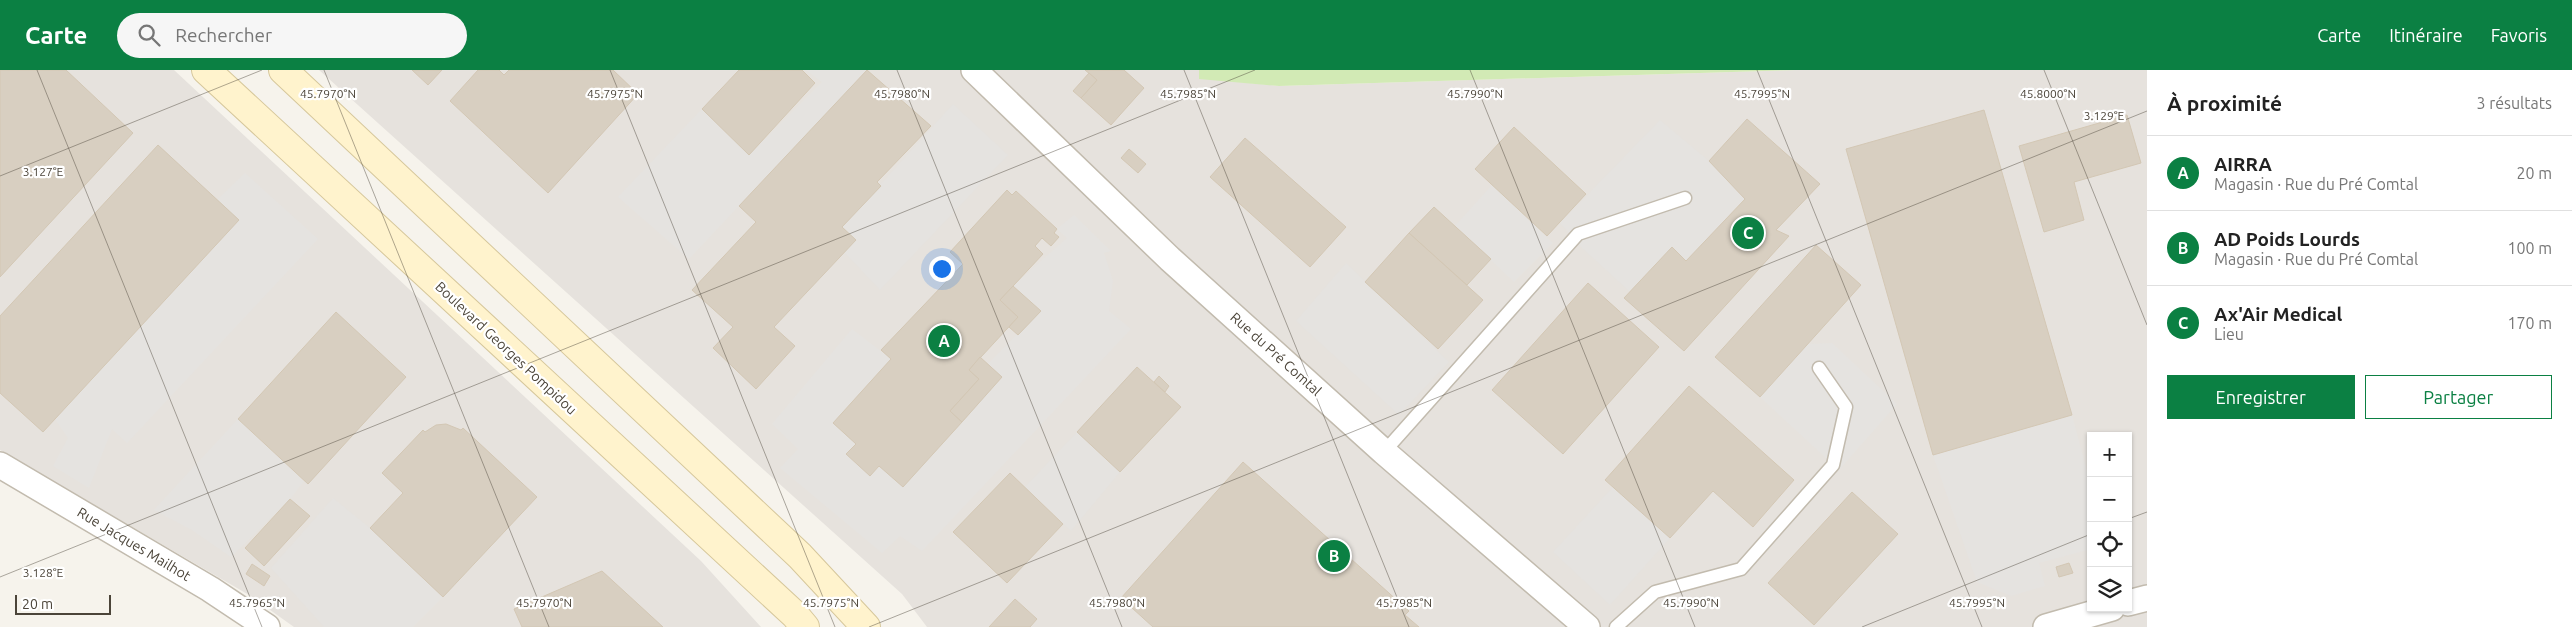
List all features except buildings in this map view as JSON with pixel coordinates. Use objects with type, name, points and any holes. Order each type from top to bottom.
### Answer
[{"type":"main road","name":"Boulevard Georges Pompidou","points":[[206,70],[795,615],[805,627]]},
{"type":"main road","points":[[283,70],[800,556],[866,627]]},
{"type":"street","name":"Rue du Pré Comtal","points":[[974,70],[1170,259],[1384,452],[1587,627]]},
{"type":"street","name":"Rue Jacques Mailhot","points":[[0,465],[210,588],[266,627]]},
{"type":"street","points":[[2132,602],[2147,598]]},
{"type":"street","points":[[2046,627],[2098,612]]},
{"type":"lane","points":[[1384,452],[1578,234],[1685,198]]},
{"type":"lane","points":[[1616,627],[1655,592],[1741,569],[1833,465],[1846,407],[1819,368]]},
{"type":"shaded area","points":[[0,70],[174,70],[701,561],[761,627],[294,627],[249,595],[0,450]]},
{"type":"shaded area","points":[[319,70],[1199,70],[1199,78],[1279,86],[1797,70],[2147,70],[2147,627],[927,627],[902,594]]},
{"type":"shaded area","points":[[806,70],[867,70],[689,259],[618,197],[702,109],[749,155],[822,82]]},
{"type":"shaded area","points":[[953,104],[1008,155],[880,290],[844,252],[856,240],[842,227]]},
{"type":"shaded area","points":[[1660,120],[1709,161],[1745,199],[1686,261],[1671,248],[1630,292],[1581,247],[1560,223]]},
{"type":"shaded area","points":[[245,173],[318,239],[127,443],[112,429],[89,488],[53,466],[68,438],[55,419],[239,220],[217,200]]},
{"type":"shaded area","points":[[1492,185],[1553,243],[1514,282],[1455,226]]},
{"type":"shaded area","points":[[1074,215],[1111,251],[1104,253],[1113,281],[1109,311],[1131,329],[922,551],[900,536],[882,553],[780,468],[798,449],[772,424],[852,329],[891,359],[833,423],[856,444],[870,476],[879,466],[903,487],[1002,378],[988,364],[1040,311],[1013,286],[1067,238],[1057,229]]},
{"type":"shaded area","points":[[1346,263],[1449,362],[1399,415],[1296,321]]},
{"type":"shaded area","points":[[1832,343],[1897,404],[1839,470],[1760,397],[1808,344]]},
{"type":"shaded area","points":[[2072,415],[2087,471],[2087,550],[2039,563],[2045,586],[2011,596],[1977,582],[1933,455]]},
{"type":"shaded area","points":[[238,419],[304,481],[290,499],[231,557],[192,530],[154,510]]},
{"type":"shaded area","points":[[1077,432],[1120,472],[1071,531],[1025,487]]},
{"type":"shaded area","points":[[1613,487],[1670,538],[1610,605],[1553,552]]},
{"type":"shaded area","points":[[333,498],[370,528],[443,597],[413,627],[324,627],[271,568]]},
{"type":"green space","points":[[1199,70],[1797,70],[1279,86],[1199,79]]},
{"type":"place","name":"Ax'Air Medical","points":[[1748,233]]},
{"type":"place","name":"AIRRA","points":[[944,341]]},
{"type":"place","name":"AD Poids Lourds","points":[[1334,556]]}]
